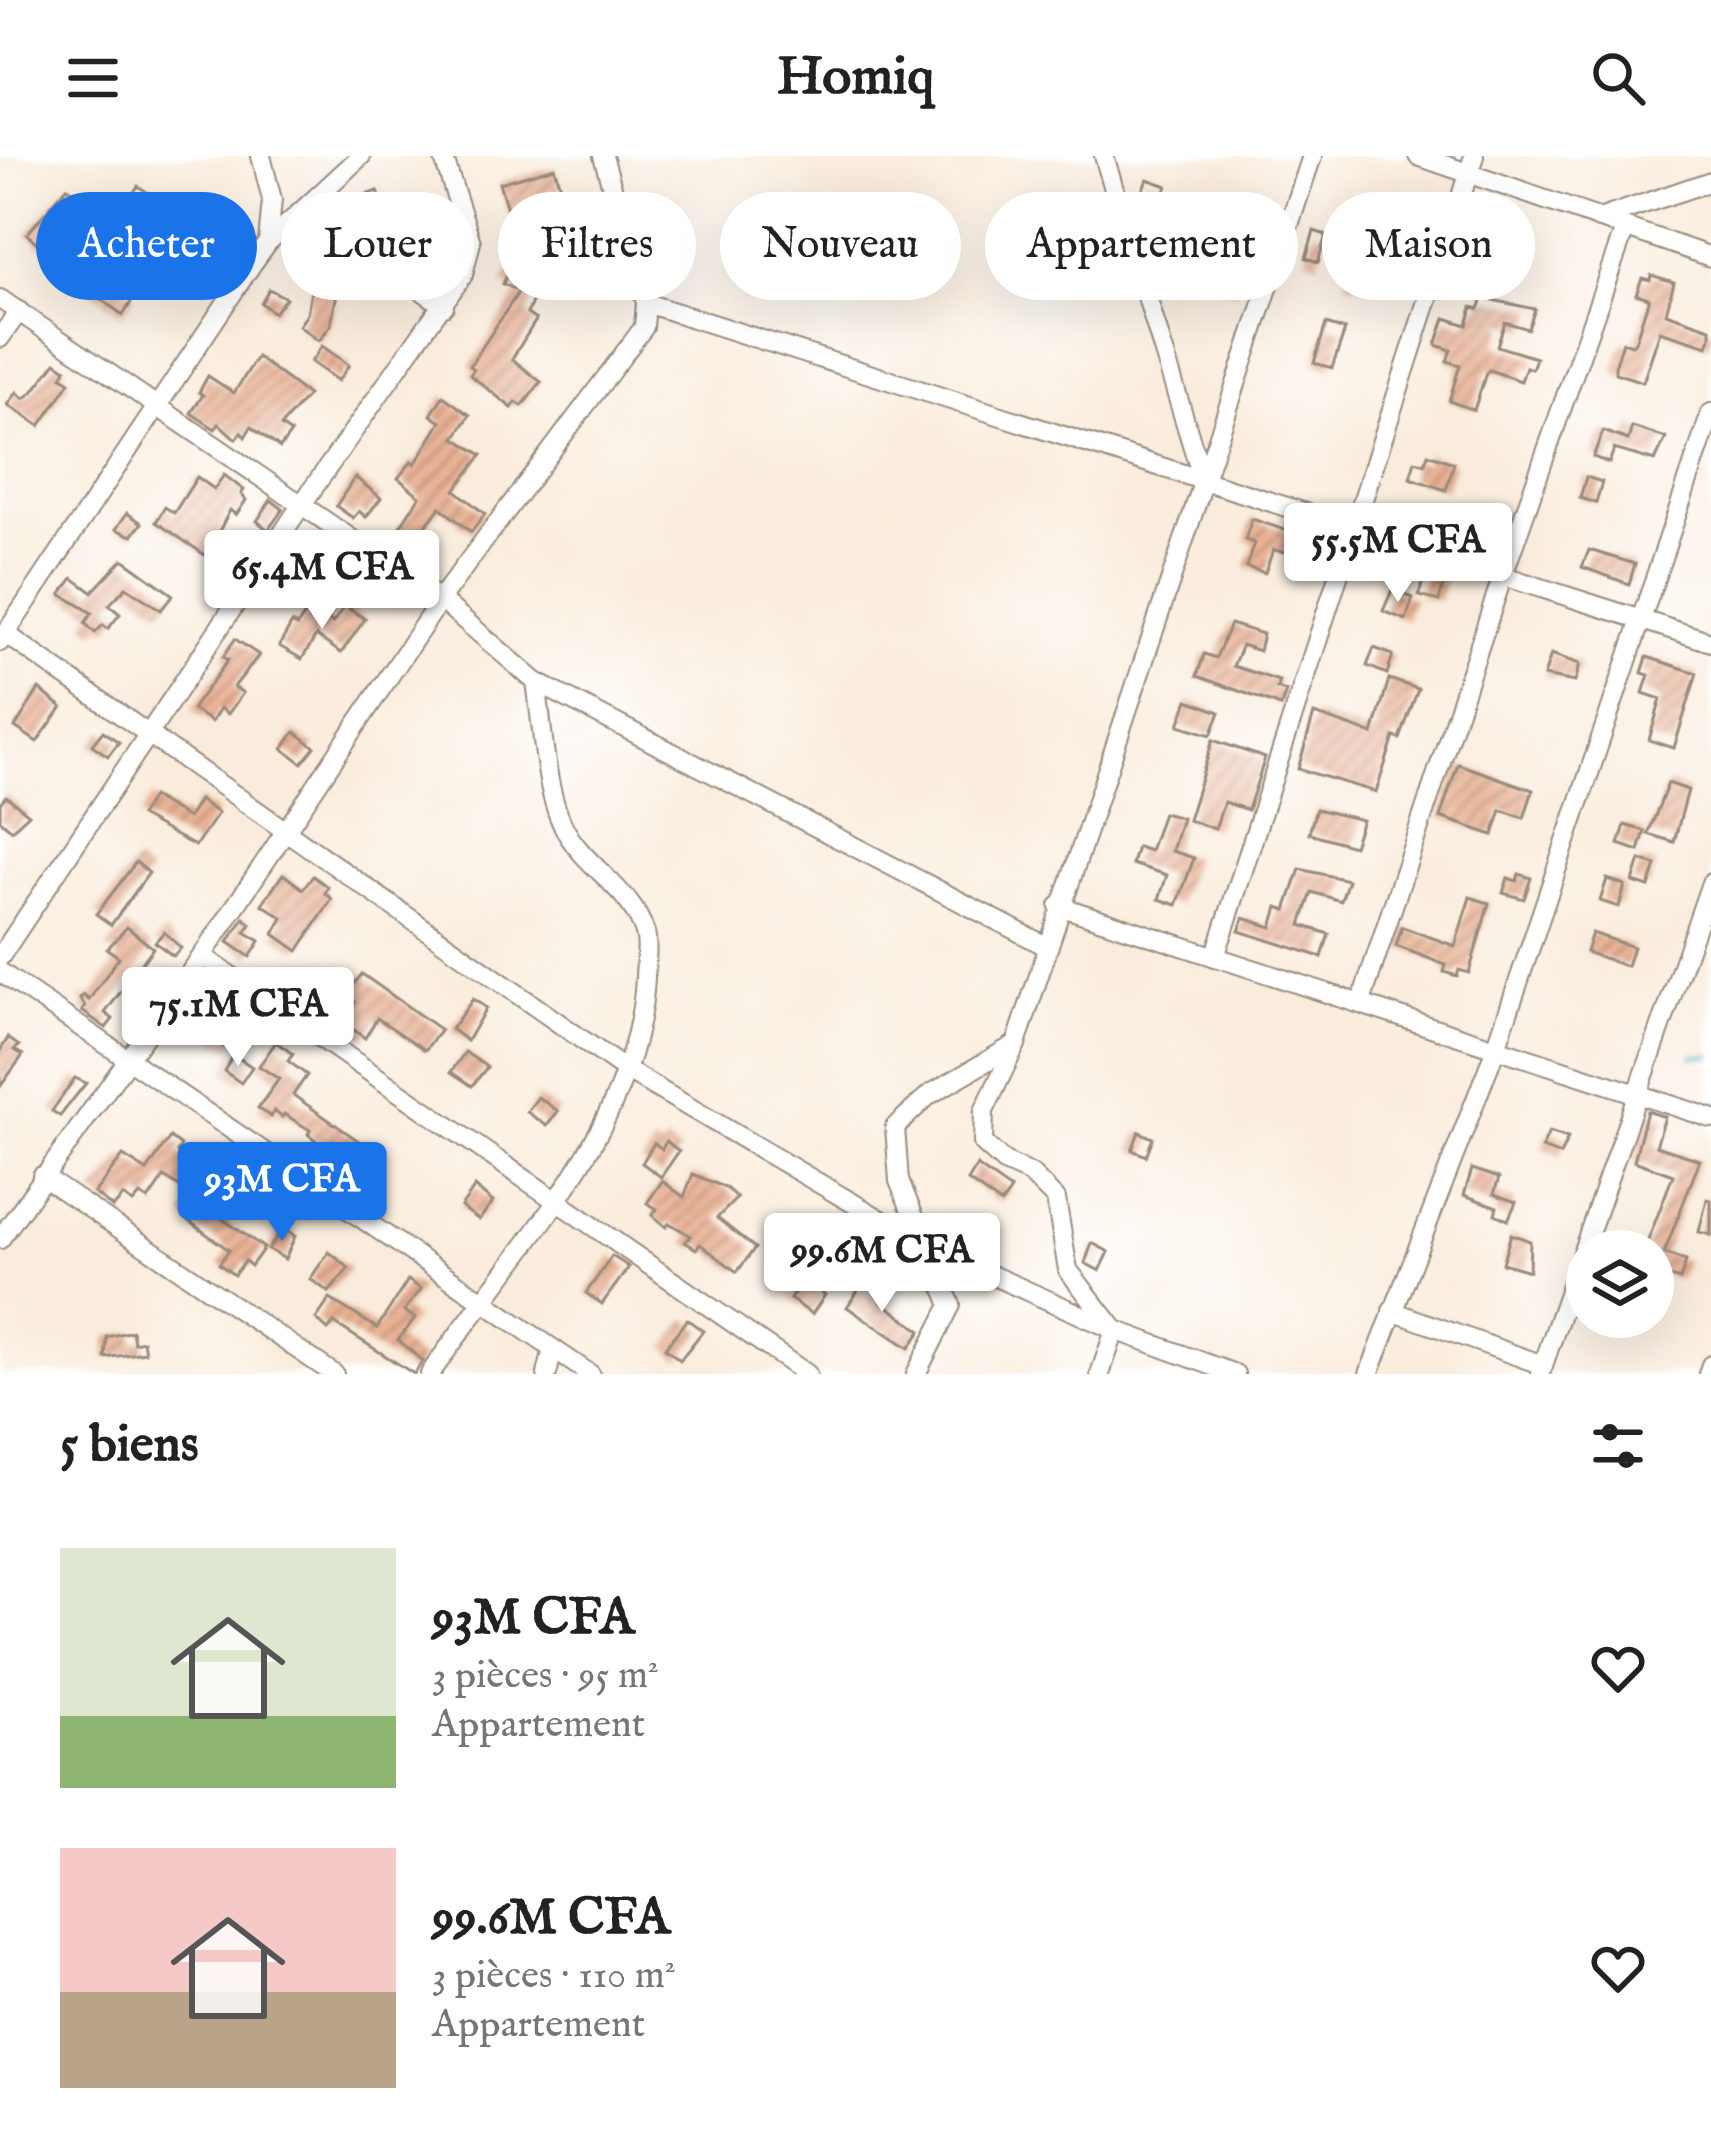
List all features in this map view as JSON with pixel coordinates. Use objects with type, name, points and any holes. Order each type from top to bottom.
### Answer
[{"type":"street","points":[[260,156],[272,200],[268,242]]},
{"type":"street","points":[[324,192],[361,156]]},
{"type":"street","points":[[0,957],[302,504],[463,275],[471,242],[443,156]]},
{"type":"street","points":[[0,1239],[202,956],[441,600],[644,327],[646,303],[603,156]]},
{"type":"street","points":[[1104,156],[1203,480]]},
{"type":"street","points":[[1115,1330],[1068,1270],[1056,1199],[1031,1174],[1004,1162],[983,1142],[984,1112],[1016,1044],[1312,156]]},
{"type":"street","points":[[1418,156],[1472,165],[1599,219],[1711,257]]},
{"type":"street","points":[[1215,957],[1472,165]]},
{"type":"street","points":[[1599,219],[1711,181]]},
{"type":"street","points":[[1361,1002],[1625,228]]},
{"type":"street","points":[[281,231],[268,242],[3,638],[148,734],[624,1069],[926,1246],[1115,1330],[1228,1373]]},
{"type":"street","points":[[0,299],[441,600],[536,682],[1046,946]]},
{"type":"street","points":[[436,300],[444,306]]},
{"type":"street","points":[[646,303],[1711,642]]},
{"type":"street","points":[[0,338],[19,311]]},
{"type":"street","points":[[1369,1374],[1496,1048],[1711,413]]},
{"type":"street","points":[[430,1374],[557,1203],[610,1115],[643,1008],[646,935],[620,888],[568,835],[554,801],[536,682]]},
{"type":"street","points":[[1392,1311],[1541,1369],[1711,883]]},
{"type":"street","points":[[1059,906],[1711,1118]]},
{"type":"street","points":[[202,956],[807,1374]]},
{"type":"street","points":[[0,972],[590,1374]]},
{"type":"street","points":[[916,1374],[951,1305],[899,1181],[895,1127],[929,1095],[1016,1044]]},
{"type":"street","points":[[42,1176],[334,1374]]},
{"type":"street","points":[[1100,1374],[1115,1330]]},
{"type":"street","points":[[548,1374],[553,1349]]},
{"type":"street","points":[[1708,1374],[1711,1365]]},
{"type":"building","points":[[554,167],[561,190],[502,192],[499,183]]},
{"type":"building","points":[[1147,179],[1167,186],[1165,192],[1142,192]]},
{"type":"building","points":[[1314,231],[1322,234],[1318,262],[1306,258]]},
{"type":"building","points":[[1651,275],[1674,282],[1666,313],[1711,328],[1711,337],[1708,346],[1660,331],[1643,382],[1615,373],[1615,366],[1623,342],[1635,342],[1649,298],[1636,294],[1642,278],[1650,280]]},
{"type":"building","points":[[269,289],[284,300],[274,313],[261,303]]},
{"type":"building","points":[[102,300],[132,300],[123,315]]},
{"type":"building","points":[[309,300],[336,300],[331,325],[319,341],[299,326]]},
{"type":"building","points":[[513,300],[533,300],[527,314],[536,320],[512,359],[541,382],[522,406],[516,402],[512,408],[470,375],[474,369],[470,366]]},
{"type":"building","points":[[1482,300],[1492,300],[1535,309],[1528,329],[1505,322],[1497,346],[1536,358],[1521,381],[1489,370],[1474,410],[1449,401],[1460,365],[1447,361],[1451,350],[1436,345],[1445,318],[1467,325],[1472,307],[1479,309]]},
{"type":"building","points":[[1326,324],[1345,330],[1332,368],[1314,363]]},
{"type":"building","points":[[322,346],[349,365],[338,381],[311,362]]},
{"type":"building","points":[[257,357],[308,395],[281,426],[291,433],[280,448],[251,427],[245,437],[241,432],[236,439],[219,424],[215,429],[191,413],[208,376],[234,393]]},
{"type":"building","points":[[56,362],[66,369],[62,377],[70,382],[40,426],[8,405],[17,392],[24,399],[33,392]]},
{"type":"building","points":[[443,396],[470,415],[455,438],[482,455],[455,490],[485,514],[471,532],[440,507],[424,529],[434,537],[423,550],[398,530],[420,496],[398,478],[412,461],[415,464],[441,422],[431,415]]},
{"type":"building","points":[[1632,427],[1666,438],[1655,461],[1614,449],[1609,463],[1593,457],[1603,431],[1628,440]]},
{"type":"building","points":[[1428,454],[1454,463],[1446,490],[1410,478],[1415,461],[1425,464]]},
{"type":"building","points":[[224,475],[244,490],[241,494],[246,500],[236,515],[230,510],[208,557],[156,522],[165,507],[174,513],[197,477],[214,489]]},
{"type":"building","points":[[355,477],[381,498],[366,517],[359,511],[353,518],[336,506]]},
{"type":"building","points":[[1586,477],[1602,482],[1596,503],[1580,498]]},
{"type":"building","points":[[271,500],[283,509],[268,530],[257,521]]},
{"type":"building","points":[[127,513],[142,523],[132,536],[116,529]]},
{"type":"building","points":[[1252,519],[1303,536],[1297,554],[1273,550],[1265,573],[1246,567],[1254,543],[1245,540]]},
{"type":"building","points":[[311,544],[356,569],[337,596],[296,564]]},
{"type":"building","points":[[1589,550],[1635,564],[1629,584],[1582,567]]},
{"type":"building","points":[[123,559],[173,595],[161,610],[126,587],[109,605],[120,614],[108,629],[103,625],[95,633],[85,623],[92,613],[61,594],[73,578],[92,592]]},
{"type":"building","points":[[1424,575],[1445,579],[1439,601],[1419,596]]},
{"type":"building","points":[[1392,590],[1413,598],[1406,620],[1383,611]]},
{"type":"building","points":[[345,606],[365,619],[341,653],[316,636],[302,659],[279,646],[292,623],[297,626],[310,607],[333,623]]},
{"type":"building","points":[[1230,624],[1263,634],[1259,651],[1242,645],[1233,666],[1279,681],[1277,688],[1286,691],[1281,706],[1197,676],[1204,654],[1216,658]]},
{"type":"building","points":[[235,639],[259,655],[234,687],[243,693],[228,714],[220,708],[212,722],[192,709],[228,660],[223,657]]},
{"type":"building","points":[[1374,648],[1393,655],[1387,674],[1367,666]]},
{"type":"building","points":[[1551,654],[1580,664],[1575,682],[1544,676]]},
{"type":"building","points":[[1647,657],[1697,673],[1674,748],[1649,740],[1661,699],[1643,693],[1649,675],[1642,673]]},
{"type":"building","points":[[1389,679],[1418,689],[1400,739],[1394,737],[1376,792],[1298,769],[1314,714],[1373,734]]},
{"type":"building","points":[[39,689],[62,707],[37,742],[15,727]]},
{"type":"building","points":[[1188,700],[1220,712],[1211,735],[1179,725]]},
{"type":"building","points":[[103,731],[119,742],[108,756],[92,745]]},
{"type":"building","points":[[295,732],[315,747],[302,763],[283,749]]},
{"type":"building","points":[[1213,740],[1265,758],[1248,810],[1224,802],[1215,829],[1188,820]]},
{"type":"building","points":[[1458,764],[1533,790],[1524,818],[1501,810],[1493,835],[1440,817]]},
{"type":"building","points":[[1668,783],[1688,790],[1674,842],[1648,834]]},
{"type":"building","points":[[6,796],[29,814],[12,830],[0,820],[0,803]]},
{"type":"building","points":[[152,797],[188,818],[199,800],[218,813],[195,846],[140,816]]},
{"type":"building","points":[[1316,809],[1362,820],[1353,846],[1309,833]]},
{"type":"building","points":[[1163,813],[1182,818],[1172,851],[1194,858],[1177,905],[1159,899],[1167,875],[1132,864],[1137,847],[1150,851]]},
{"type":"building","points":[[1625,825],[1645,831],[1639,851],[1619,844]]},
{"type":"building","points":[[1640,860],[1656,865],[1649,887],[1633,882]]},
{"type":"building","points":[[136,862],[149,873],[111,925],[96,914]]},
{"type":"building","points":[[1300,869],[1348,880],[1341,901],[1312,892],[1301,925],[1329,934],[1322,957],[1239,931],[1244,918],[1272,927],[1278,907],[1286,910]]},
{"type":"building","points":[[283,874],[303,889],[313,876],[328,887],[325,893],[332,899],[298,951],[274,934],[283,918],[262,904]]},
{"type":"building","points":[[1519,874],[1531,878],[1524,899],[1503,893],[1508,878],[1517,881]]},
{"type":"building","points":[[1607,879],[1625,885],[1619,907],[1600,901]]},
{"type":"building","points":[[1470,897],[1489,903],[1469,973],[1444,972],[1446,965],[1396,946],[1402,927],[1455,946]]},
{"type":"building","points":[[244,918],[251,924],[245,932],[260,941],[250,957],[228,942]]},
{"type":"building","points":[[127,927],[153,948],[105,1013],[113,1019],[106,1028],[82,1011],[85,1006],[80,999],[83,995],[89,1000],[119,957],[107,949]]},
{"type":"building","points":[[164,932],[181,948],[173,956],[155,942]]},
{"type":"building","points":[[1592,933],[1633,947],[1627,966],[1586,952]]},
{"type":"building","points":[[362,974],[441,1030],[425,1050],[377,1018],[365,1038],[343,1022],[355,1002],[345,995]]},
{"type":"building","points":[[230,992],[255,1009],[236,1034],[240,1036],[231,1050],[214,1041],[226,1024],[214,1015]]},
{"type":"building","points":[[473,999],[486,1008],[467,1041],[451,1029]]},
{"type":"building","points":[[8,1038],[23,1055],[0,1087],[0,1051]]},
{"type":"building","points":[[276,1042],[293,1054],[288,1061],[307,1075],[293,1095],[366,1146],[349,1168],[308,1134],[310,1130],[284,1114],[274,1111],[271,1117],[258,1108],[279,1079],[259,1066]]},
{"type":"building","points":[[465,1052],[487,1067],[472,1086],[451,1072]]},
{"type":"building","points":[[233,1054],[252,1067],[241,1083],[224,1071]]},
{"type":"building","points":[[75,1078],[86,1083],[60,1116],[52,1111]]},
{"type":"building","points":[[538,1097],[558,1111],[547,1126],[527,1112]]},
{"type":"building","points":[[1647,1111],[1665,1117],[1656,1146],[1700,1160],[1673,1230],[1652,1230],[1673,1175],[1634,1161]]},
{"type":"building","points":[[1139,1132],[1153,1138],[1146,1156],[1132,1150]]},
{"type":"building","points":[[1549,1132],[1568,1138],[1560,1155],[1542,1148]]},
{"type":"building","points":[[170,1137],[181,1146],[177,1152],[187,1161],[185,1165],[204,1181],[192,1195],[164,1177],[148,1200],[140,1195],[133,1203],[123,1196],[113,1208],[94,1193],[123,1156],[147,1171]]},
{"type":"building","points":[[666,1141],[679,1151],[661,1177],[642,1163],[654,1143],[662,1149]]},
{"type":"building","points":[[977,1166],[1011,1190],[1001,1204],[968,1181]]},
{"type":"building","points":[[1472,1169],[1499,1178],[1494,1194],[1516,1202],[1508,1220],[1495,1214],[1497,1207],[1464,1195]]},
{"type":"building","points":[[693,1174],[737,1198],[717,1218],[755,1248],[737,1272],[700,1244],[696,1249],[685,1242],[691,1236],[669,1223],[666,1227],[652,1215],[657,1209],[647,1203],[662,1181],[684,1197]]},
{"type":"building","points":[[475,1187],[493,1202],[479,1220],[461,1207]]},
{"type":"building","points":[[194,1199],[264,1248],[251,1266],[245,1261],[234,1275],[219,1264],[229,1250],[183,1217]]},
{"type":"building","points":[[1707,1199],[1711,1200],[1711,1235],[1699,1232]]},
{"type":"building","points":[[283,1228],[295,1236],[285,1259],[268,1249]]},
{"type":"building","points":[[1511,1234],[1530,1241],[1529,1271],[1502,1263]]},
{"type":"building","points":[[1092,1243],[1109,1252],[1100,1271],[1085,1263]]},
{"type":"building","points":[[329,1252],[349,1268],[329,1292],[310,1279]]},
{"type":"building","points":[[612,1256],[629,1267],[602,1304],[586,1293]]},
{"type":"building","points":[[1674,1257],[1686,1261],[1680,1280],[1674,1278]]},
{"type":"building","points":[[408,1280],[421,1289],[404,1311],[415,1318],[398,1340],[423,1361],[414,1374],[334,1323],[328,1330],[316,1319],[330,1299],[377,1328]]},
{"type":"building","points":[[803,1280],[825,1295],[812,1314],[790,1299]]},
{"type":"building","points":[[865,1280],[886,1295],[882,1302],[921,1331],[909,1348],[847,1307]]},
{"type":"building","points":[[687,1319],[703,1331],[680,1360],[665,1348]]},
{"type":"building","points":[[132,1331],[134,1343],[143,1341],[145,1352],[105,1358],[107,1337]]},
{"type":"waterway","points":[[1693,1056],[1711,1055]]}]
